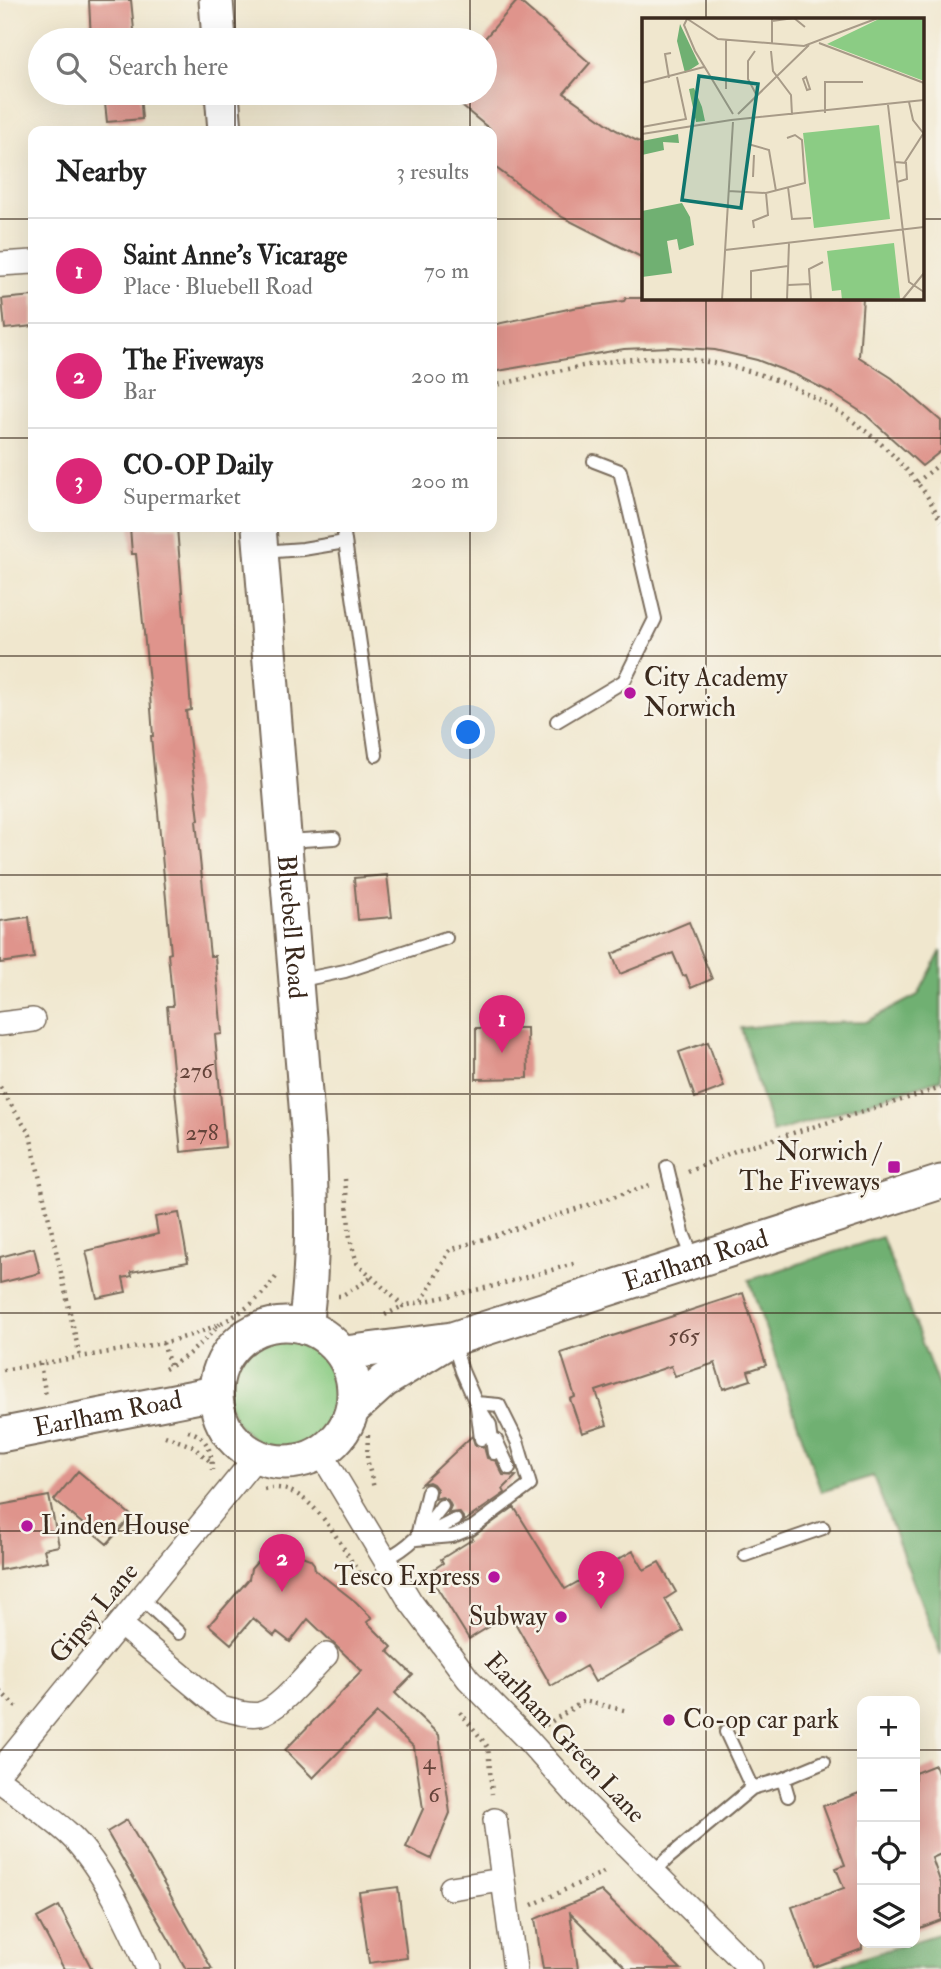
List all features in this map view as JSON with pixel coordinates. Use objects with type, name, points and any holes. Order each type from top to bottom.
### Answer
[{"type":"main road","points":[[216,0],[218,28]]},
{"type":"main road","points":[[223,105],[225,126]]},
{"type":"main road","name":"Bluebell Road","points":[[260,539],[313,1216],[310,1294],[305,1327]]},
{"type":"main road","name":"Earlham Road","points":[[345,1353],[452,1339],[941,1182]]},
{"type":"main road","points":[[276,1324],[305,1327],[324,1335],[345,1353],[353,1377],[361,1420],[321,1453],[300,1462],[278,1463],[256,1457],[234,1442],[220,1419],[215,1393],[218,1374],[225,1356],[247,1335],[276,1324]]},
{"type":"main road","name":"Earlham Road","points":[[361,1420],[384,1381],[452,1339]]},
{"type":"main road","name":"Earlham Road","points":[[0,1435],[215,1393]]},
{"type":"street","points":[[0,264],[28,262]]},
{"type":"street","points":[[0,1024],[33,1020]]},
{"type":"street","name":"Earlham Green Lane","points":[[321,1453],[410,1601],[468,1679],[585,1804],[751,1969]]},
{"type":"street","name":"Gipsy Lane","points":[[0,1771],[256,1457]]},
{"type":"street","points":[[120,1624],[221,1708],[238,1712],[259,1714],[274,1708],[326,1655]]},
{"type":"street","points":[[0,1781],[70,1835],[101,1875],[138,1943],[148,1969]]},
{"type":"street","points":[[495,1820],[515,1969]]},
{"type":"street","points":[[451,1888],[502,1880]]},
{"type":"lane","points":[[557,721],[625,681],[655,619],[620,471],[594,461]]},
{"type":"lane","points":[[344,532],[376,755]]},
{"type":"lane","points":[[260,539],[303,549],[345,542]]},
{"type":"lane","points":[[284,841],[334,838]]},
{"type":"lane","points":[[296,981],[345,971],[446,938]]},
{"type":"lane","points":[[667,1167],[683,1233],[694,1261]]},
{"type":"lane","points":[[452,1339],[476,1403],[490,1425],[509,1468]]},
{"type":"lane","points":[[476,1403],[481,1439]]},
{"type":"lane","points":[[416,1539],[452,1536],[472,1528],[530,1485],[517,1441],[499,1405],[476,1403]]},
{"type":"lane","points":[[490,1425],[495,1453]]},
{"type":"lane","points":[[416,1539],[428,1491]]},
{"type":"lane","points":[[384,1560],[416,1539],[442,1506]]},
{"type":"lane","points":[[416,1539],[455,1520]]},
{"type":"lane","points":[[745,1555],[822,1528]]},
{"type":"lane","points":[[142,1599],[179,1633]]},
{"type":"lane","points":[[726,1732],[752,1787]]},
{"type":"lane","points":[[654,1872],[752,1787],[783,1779],[824,1762]]},
{"type":"lane","points":[[783,1779],[788,1796]]},
{"type":"path","points":[[497,385],[589,365],[634,359],[687,359],[738,368],[793,387],[843,413],[880,442],[916,482],[941,521]]},
{"type":"path","points":[[916,482],[941,463]]},
{"type":"path","points":[[0,1087],[30,1135],[80,1357]]},
{"type":"path","points":[[344,1176],[350,1239],[356,1263],[403,1306]]},
{"type":"path","points":[[376,1319],[403,1306],[494,1286],[589,1260]]},
{"type":"path","points":[[3,1370],[163,1343],[220,1324],[253,1305],[283,1266]]},
{"type":"path","points":[[163,1343],[170,1366]]},
{"type":"path","points":[[361,1420],[367,1459],[377,1494]]},
{"type":"path","points":[[161,1432],[168,1429]]},
{"type":"path","points":[[178,1430],[197,1433],[210,1448],[212,1463],[209,1481]]},
{"type":"path","points":[[154,1435],[179,1440],[192,1446],[212,1463]]},
{"type":"path","points":[[254,1496],[265,1488],[278,1487],[304,1497],[317,1511],[370,1589]]},
{"type":"path","points":[[0,1691],[16,1707]]},
{"type":"path","points":[[550,1736],[542,1727],[584,1701],[628,1711]]},
{"type":"path","points":[[454,1703],[488,1747],[495,1820]]},
{"type":"path","points":[[530,1906],[608,1870]]},
{"type":"green space","points":[[941,951],[941,1079],[773,1133],[741,1028],[779,1024],[866,1022],[918,995]]},
{"type":"green space","points":[[882,1237],[941,1393],[941,1655],[873,1476],[821,1492],[749,1280]]},
{"type":"green space","points":[[283,1337],[304,1341],[322,1353],[334,1371],[338,1392],[334,1413],[322,1431],[304,1443],[283,1447],[262,1443],[244,1431],[232,1413],[228,1392],[232,1371],[244,1353],[262,1341]]},
{"type":"green space","points":[[941,1933],[941,1969],[827,1969],[894,1948],[920,1948],[920,1940]]},
{"type":"building","points":[[89,0],[131,0],[134,28],[90,28]]},
{"type":"building","points":[[518,0],[590,63],[564,93],[616,130],[642,143],[642,257],[562,217],[497,169],[497,126],[486,126],[461,105],[497,105],[497,28],[494,28]]},
{"type":"building","points":[[105,105],[141,105],[142,119],[107,122]]},
{"type":"building","points":[[28,296],[28,327],[5,329],[2,299]]},
{"type":"building","points":[[626,298],[863,299],[859,357],[892,378],[941,421],[941,451],[922,466],[866,415],[832,393],[757,360],[715,350],[670,347],[624,349],[497,371],[497,324],[573,308],[624,301]]},
{"type":"building","points":[[130,532],[177,532],[191,710],[186,711],[199,820],[196,821],[210,956],[215,956],[222,1034],[215,1035],[225,1147],[181,1152],[167,1006],[173,1006],[168,954],[171,953],[151,736],[149,682],[136,554],[132,554]]},
{"type":"building","points":[[387,875],[392,917],[358,920],[354,878]]},
{"type":"building","points":[[29,917],[34,958],[0,963],[0,921]]},
{"type":"building","points":[[689,922],[712,979],[691,988],[673,953],[620,974],[612,954]]},
{"type":"building","points":[[476,1028],[527,1028],[528,1078],[476,1079]]},
{"type":"building","points":[[708,1042],[724,1087],[695,1098],[679,1052]]},
{"type":"building","points":[[179,1213],[188,1262],[131,1272],[132,1276],[123,1278],[126,1292],[97,1298],[86,1251],[158,1234],[155,1217]]},
{"type":"building","points":[[34,1248],[40,1273],[0,1283],[0,1257]]},
{"type":"building","points":[[743,1293],[766,1365],[748,1371],[751,1380],[723,1389],[715,1363],[675,1376],[671,1366],[596,1391],[607,1425],[582,1433],[570,1399],[575,1397],[561,1353]]},
{"type":"building","name":"Tesco Express","points":[[472,1436],[475,1445],[484,1447],[487,1458],[496,1461],[503,1475],[516,1476],[503,1489],[505,1493],[463,1522],[459,1512],[448,1513],[451,1506],[448,1500],[442,1497],[435,1499],[437,1489],[433,1484],[421,1484]]},
{"type":"building","points":[[78,1471],[132,1516],[107,1544],[54,1500]]},
{"type":"building","name":"Linden House","points":[[49,1496],[59,1546],[44,1549],[47,1561],[0,1570],[0,1505]]},
{"type":"building","points":[[514,1507],[565,1589],[633,1551],[644,1570],[659,1562],[676,1592],[665,1599],[683,1631],[595,1682],[586,1666],[551,1686],[510,1614],[469,1639],[428,1573],[443,1563],[441,1559],[473,1539],[472,1537]]},
{"type":"building","points":[[278,1547],[294,1550],[310,1559],[315,1570],[356,1602],[372,1618],[367,1622],[392,1647],[388,1651],[413,1675],[395,1693],[439,1735],[450,1813],[431,1859],[406,1847],[423,1809],[414,1747],[377,1713],[313,1778],[285,1750],[362,1671],[308,1619],[290,1642],[277,1632],[274,1636],[253,1618],[231,1644],[209,1625],[249,1579],[251,1569],[259,1560],[265,1559],[268,1552]]},
{"type":"building","points":[[935,1765],[941,1781],[941,1854],[932,1858],[941,1884],[941,1920],[920,1928],[920,1822],[920,1771]]},
{"type":"building","points":[[857,1794],[857,1948],[862,1949],[814,1967],[792,1907],[844,1888],[836,1868],[845,1865],[823,1806]]},
{"type":"building","points":[[127,1820],[212,1969],[186,1969],[107,1832]]},
{"type":"building","points":[[398,1887],[407,1958],[369,1963],[359,1892]]},
{"type":"building","points":[[601,1891],[681,1969],[627,1969],[570,1913],[578,1969],[543,1969],[535,1919]]},
{"type":"building","points":[[59,1906],[92,1969],[64,1969],[37,1918]]},
{"type":"place","name":"City Academy Norwich","points":[[630,693]]},
{"type":"place","name":"Saint Anne’s Vicarage","points":[[502,1053]]},
{"type":"place","name":"Norwich / The Fiveways","points":[[894,1167]]},
{"type":"place","name":"Linden House","points":[[27,1526]]},
{"type":"place","name":"Tesco Express","points":[[494,1577]]},
{"type":"place","name":"The Fiveways","points":[[282,1592]]},
{"type":"place","name":"CO-OP Daily","points":[[601,1609]]},
{"type":"place","name":"Subway","points":[[561,1617]]},
{"type":"place","name":"Co-op car park","points":[[669,1720]]}]
